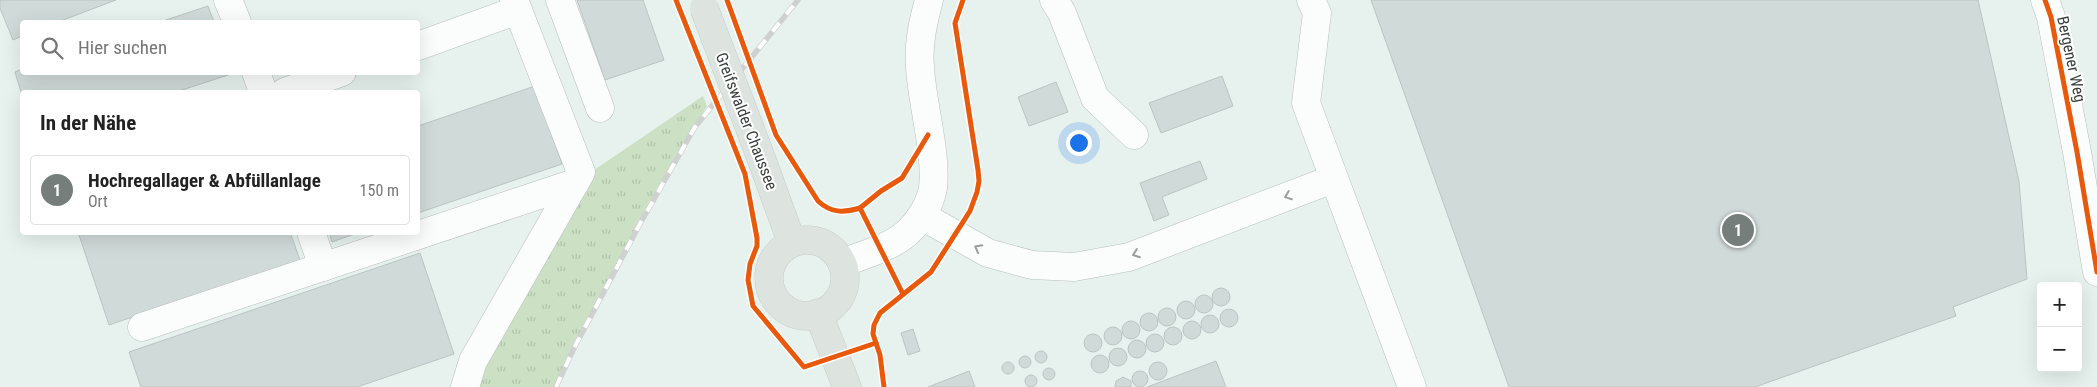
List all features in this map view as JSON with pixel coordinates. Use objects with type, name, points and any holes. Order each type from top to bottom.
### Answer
[{"type":"main road","name":"Greifswalder Chaussee","points":[[702,4],[792,242]]},
{"type":"main road","points":[[804,240],[821,243],[836,253],[842,263],[844,276],[840,294],[829,308],[818,313],[805,315],[793,313],[782,306],[773,296],[769,284],[769,272],[773,259],[781,249],[792,242],[804,240]]},
{"type":"main road","points":[[818,313],[847,387]]},
{"type":"street","points":[[228,0],[235,20]]},
{"type":"street","points":[[560,0],[600,108]]},
{"type":"street","points":[[842,263],[880,249],[906,234],[922,216],[933,186],[920,65],[922,24],[929,0]]},
{"type":"street","points":[[1054,0],[1062,13],[1095,98],[1134,136]]},
{"type":"street","points":[[1312,0],[1317,13],[1306,103],[1412,387]]},
{"type":"street","name":"Bergener Weg","points":[[2045,0],[2051,17],[2078,152],[2097,272]]},
{"type":"street","points":[[420,45],[516,5],[581,172],[473,361],[465,387]]},
{"type":"street","points":[[257,75],[262,90]]},
{"type":"street","points":[[291,90],[333,75]]},
{"type":"street","points":[[922,216],[988,253],[1032,266],[1074,268],[1129,257],[1333,179]]},
{"type":"street","points":[[420,235],[575,183]]},
{"type":"street","points":[[312,235],[323,267]]},
{"type":"street","points":[[142,327],[419,235]]},
{"type":"green space","points":[[703,96],[707,106],[610,280],[556,387],[465,387],[575,183]]},
{"type":"building","points":[[0,0],[116,0],[63,20],[20,20],[20,37],[13,40],[0,8]]},
{"type":"building","points":[[577,0],[643,0],[664,60],[605,80]]},
{"type":"building","points":[[1371,0],[1978,0],[2019,181],[2027,279],[1953,307],[1956,316],[1755,387],[1509,387]]},
{"type":"building","points":[[208,6],[213,20],[166,20]]},
{"type":"building","points":[[20,70],[20,75],[228,75],[182,90],[20,90],[15,72]]},
{"type":"building","points":[[1222,76],[1233,106],[1161,133],[1149,103]]},
{"type":"building","points":[[1056,82],[1068,112],[1029,126],[1018,97]]},
{"type":"building","points":[[535,86],[562,164],[420,212],[420,125]]},
{"type":"building","points":[[1200,161],[1207,179],[1162,197],[1169,215],[1154,221],[1140,183]]},
{"type":"building","points":[[79,235],[291,235],[300,260],[109,325]]},
{"type":"building","points":[[330,235],[352,235],[332,242]]},
{"type":"building","points":[[420,253],[454,354],[357,387],[141,387],[129,352]]},
{"type":"building","points":[[1221,288],[1227,291],[1230,297],[1227,303],[1221,306],[1215,303],[1212,297],[1215,291]]},
{"type":"building","points":[[1204,295],[1210,298],[1213,304],[1210,310],[1204,313],[1198,310],[1195,304],[1198,298]]},
{"type":"building","points":[[1186,301],[1192,304],[1195,310],[1192,316],[1186,319],[1180,316],[1177,310],[1180,304]]},
{"type":"building","points":[[1167,308],[1173,311],[1176,317],[1173,323],[1167,326],[1161,323],[1158,317],[1161,311]]},
{"type":"building","points":[[1229,309],[1235,312],[1238,318],[1235,324],[1229,327],[1223,324],[1220,318],[1223,312]]},
{"type":"building","points":[[1149,313],[1155,316],[1158,322],[1155,328],[1149,331],[1143,328],[1140,322],[1143,316]]},
{"type":"building","points":[[1210,315],[1216,318],[1219,324],[1216,330],[1210,333],[1204,330],[1201,324],[1204,318]]},
{"type":"building","points":[[1131,321],[1137,324],[1140,330],[1137,336],[1131,339],[1125,336],[1122,330],[1125,324]]},
{"type":"building","points":[[1192,321],[1198,324],[1201,330],[1198,336],[1192,339],[1186,336],[1183,330],[1186,324]]},
{"type":"building","points":[[1113,327],[1119,330],[1122,336],[1119,342],[1113,345],[1107,342],[1104,336],[1107,330]]},
{"type":"building","points":[[1173,327],[1179,330],[1182,336],[1179,342],[1173,345],[1167,342],[1164,336],[1167,330]]},
{"type":"building","points":[[913,329],[920,351],[908,355],[901,333]]},
{"type":"building","points":[[1093,334],[1099,337],[1102,343],[1099,349],[1093,352],[1087,349],[1084,343],[1087,337]]},
{"type":"building","points":[[1155,334],[1161,337],[1164,343],[1161,349],[1155,352],[1149,349],[1146,343],[1149,337]]},
{"type":"building","points":[[1137,340],[1143,343],[1146,349],[1143,355],[1137,358],[1131,355],[1128,349],[1131,343]]},
{"type":"building","points":[[1118,348],[1124,351],[1127,357],[1124,363],[1118,366],[1112,363],[1109,357],[1112,351]]},
{"type":"building","points":[[1039,351],[1043,351],[1047,357],[1043,363],[1039,363],[1035,359],[1035,355]]},
{"type":"building","points":[[1100,355],[1106,358],[1109,364],[1106,370],[1100,373],[1094,370],[1091,364],[1094,358]]},
{"type":"building","points":[[1023,356],[1027,356],[1031,362],[1027,368],[1023,368],[1019,364],[1019,360]]},
{"type":"building","points":[[1216,361],[1226,387],[1147,387]]},
{"type":"building","points":[[1008,362],[1014,368],[1008,374],[1002,368]]},
{"type":"building","points":[[1158,362],[1164,365],[1167,371],[1164,377],[1158,380],[1152,377],[1149,371],[1152,365]]},
{"type":"building","points":[[1047,368],[1051,368],[1055,374],[1051,380],[1047,380],[1043,376],[1043,372]]},
{"type":"building","points":[[969,371],[975,387],[928,387]]},
{"type":"building","points":[[1137,371],[1143,371],[1148,376],[1146,385],[1137,387],[1132,382],[1132,376]]},
{"type":"building","points":[[1029,375],[1033,375],[1037,381],[1033,387],[1029,387],[1025,383],[1025,379]]},
{"type":"building","points":[[1123,377],[1131,381],[1131,387],[1115,387],[1116,381]]},
{"type":"railway","points":[[556,387],[574,348],[641,222],[695,127],[798,0]]},
{"type":"cycle path","points":[[676,0],[745,174],[757,238],[757,246],[750,264],[748,280],[753,306],[804,367],[876,343]]},
{"type":"cycle path","points":[[727,0],[776,135],[818,201],[828,208],[838,211],[860,208],[903,294]]},
{"type":"cycle path","points":[[884,387],[880,355],[873,334],[874,325],[880,313],[931,272],[970,211],[977,192],[978,170],[955,23],[963,0]]},
{"type":"cycle path","points":[[2045,0],[2051,17],[2077,152],[2097,272]]},
{"type":"cycle path","points":[[860,208],[881,191],[902,178],[928,135]]},
{"type":"place","name":"Hochregallager & Abfüllanlage","points":[[1738,230]]}]
